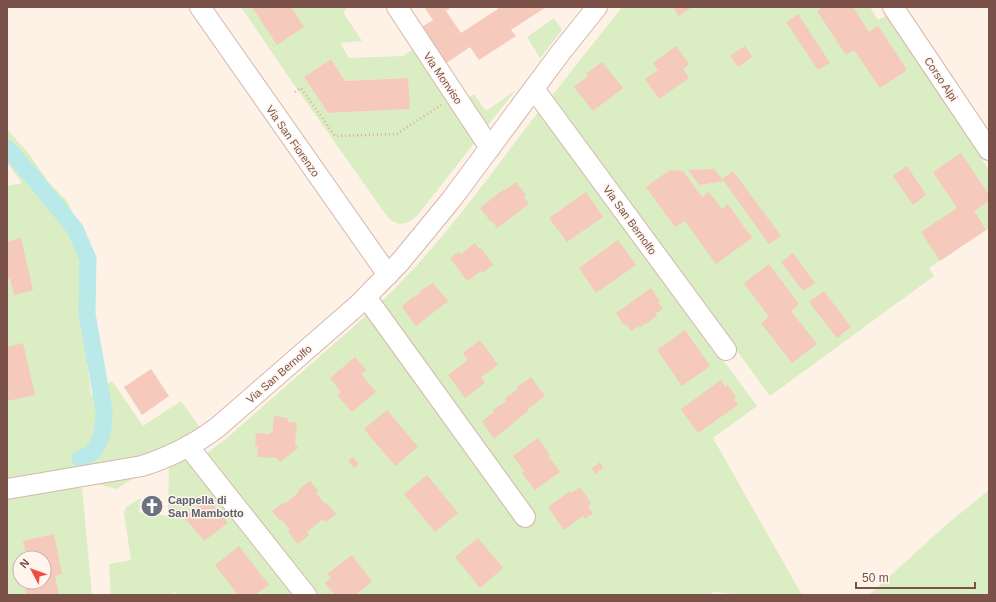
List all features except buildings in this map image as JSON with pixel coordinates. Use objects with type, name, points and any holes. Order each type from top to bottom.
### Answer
[{"type":"street","name":"Via San Fiorenzo","points":[[200,7],[388,275]]},
{"type":"street","name":"Via Monviso","points":[[397,7],[490,148]]},
{"type":"street","name":"Via San Bernolfo","points":[[7,489],[133,468],[156,461],[188,446],[205,437],[219,426],[366,297],[388,275],[422,237],[598,7]]},
{"type":"street","name":"Corso Alpi","points":[[893,7],[989,150]]},
{"type":"street","name":"Via San Bernolfo","points":[[534,89],[726,350]]},
{"type":"street","points":[[366,297],[525,517]]},
{"type":"street","points":[[188,446],[306,595]]},
{"type":"path","points":[[295,92],[301,88],[335,136],[397,134],[455,96]]},
{"type":"green space","points":[[241,7],[348,7],[343,12],[362,41],[340,43],[349,58],[403,56],[413,49],[475,142],[417,216],[409,222],[401,224],[394,222],[386,215]],"holes":[[[331,59],[345,81],[408,78],[409,109],[328,113],[304,77]]]},
{"type":"green space","points":[[622,7],[870,7],[878,20],[887,15],[989,170],[989,228],[929,268],[934,276],[770,396],[551,97]]},
{"type":"green space","points":[[554,18],[562,30],[540,58],[527,37]]},
{"type":"green space","points":[[516,90],[487,126],[468,98],[474,94],[486,111]]},
{"type":"green space","points":[[539,111],[757,406],[713,438],[802,595],[737,595],[714,592],[709,595],[318,595],[206,454],[227,438],[368,314],[523,529],[536,520],[381,302],[424,257],[464,210]]},
{"type":"green space","points":[[7,129],[28,153],[49,183],[67,201],[79,225],[82,320],[91,395],[112,381],[143,426],[181,401],[201,429],[154,454],[7,481],[7,186],[22,183],[7,162]]},
{"type":"green space","points":[[185,455],[295,595],[177,595],[173,590],[174,595],[111,595],[109,564],[131,560],[124,513],[126,507],[141,498],[139,512],[168,516],[169,463]]},
{"type":"green space","points":[[134,478],[116,489],[97,484]]},
{"type":"green space","points":[[63,486],[82,488],[92,595],[7,595],[7,495]]},
{"type":"green space","points":[[989,490],[989,595],[869,595],[946,525]]},
{"type":"waterway","points":[[7,148],[75,229],[88,259],[87,314],[104,415],[102,433],[98,444],[90,454],[80,459]]},
{"type":"place","name":"Cappella di San Mambotto","points":[[152,506]]}]
